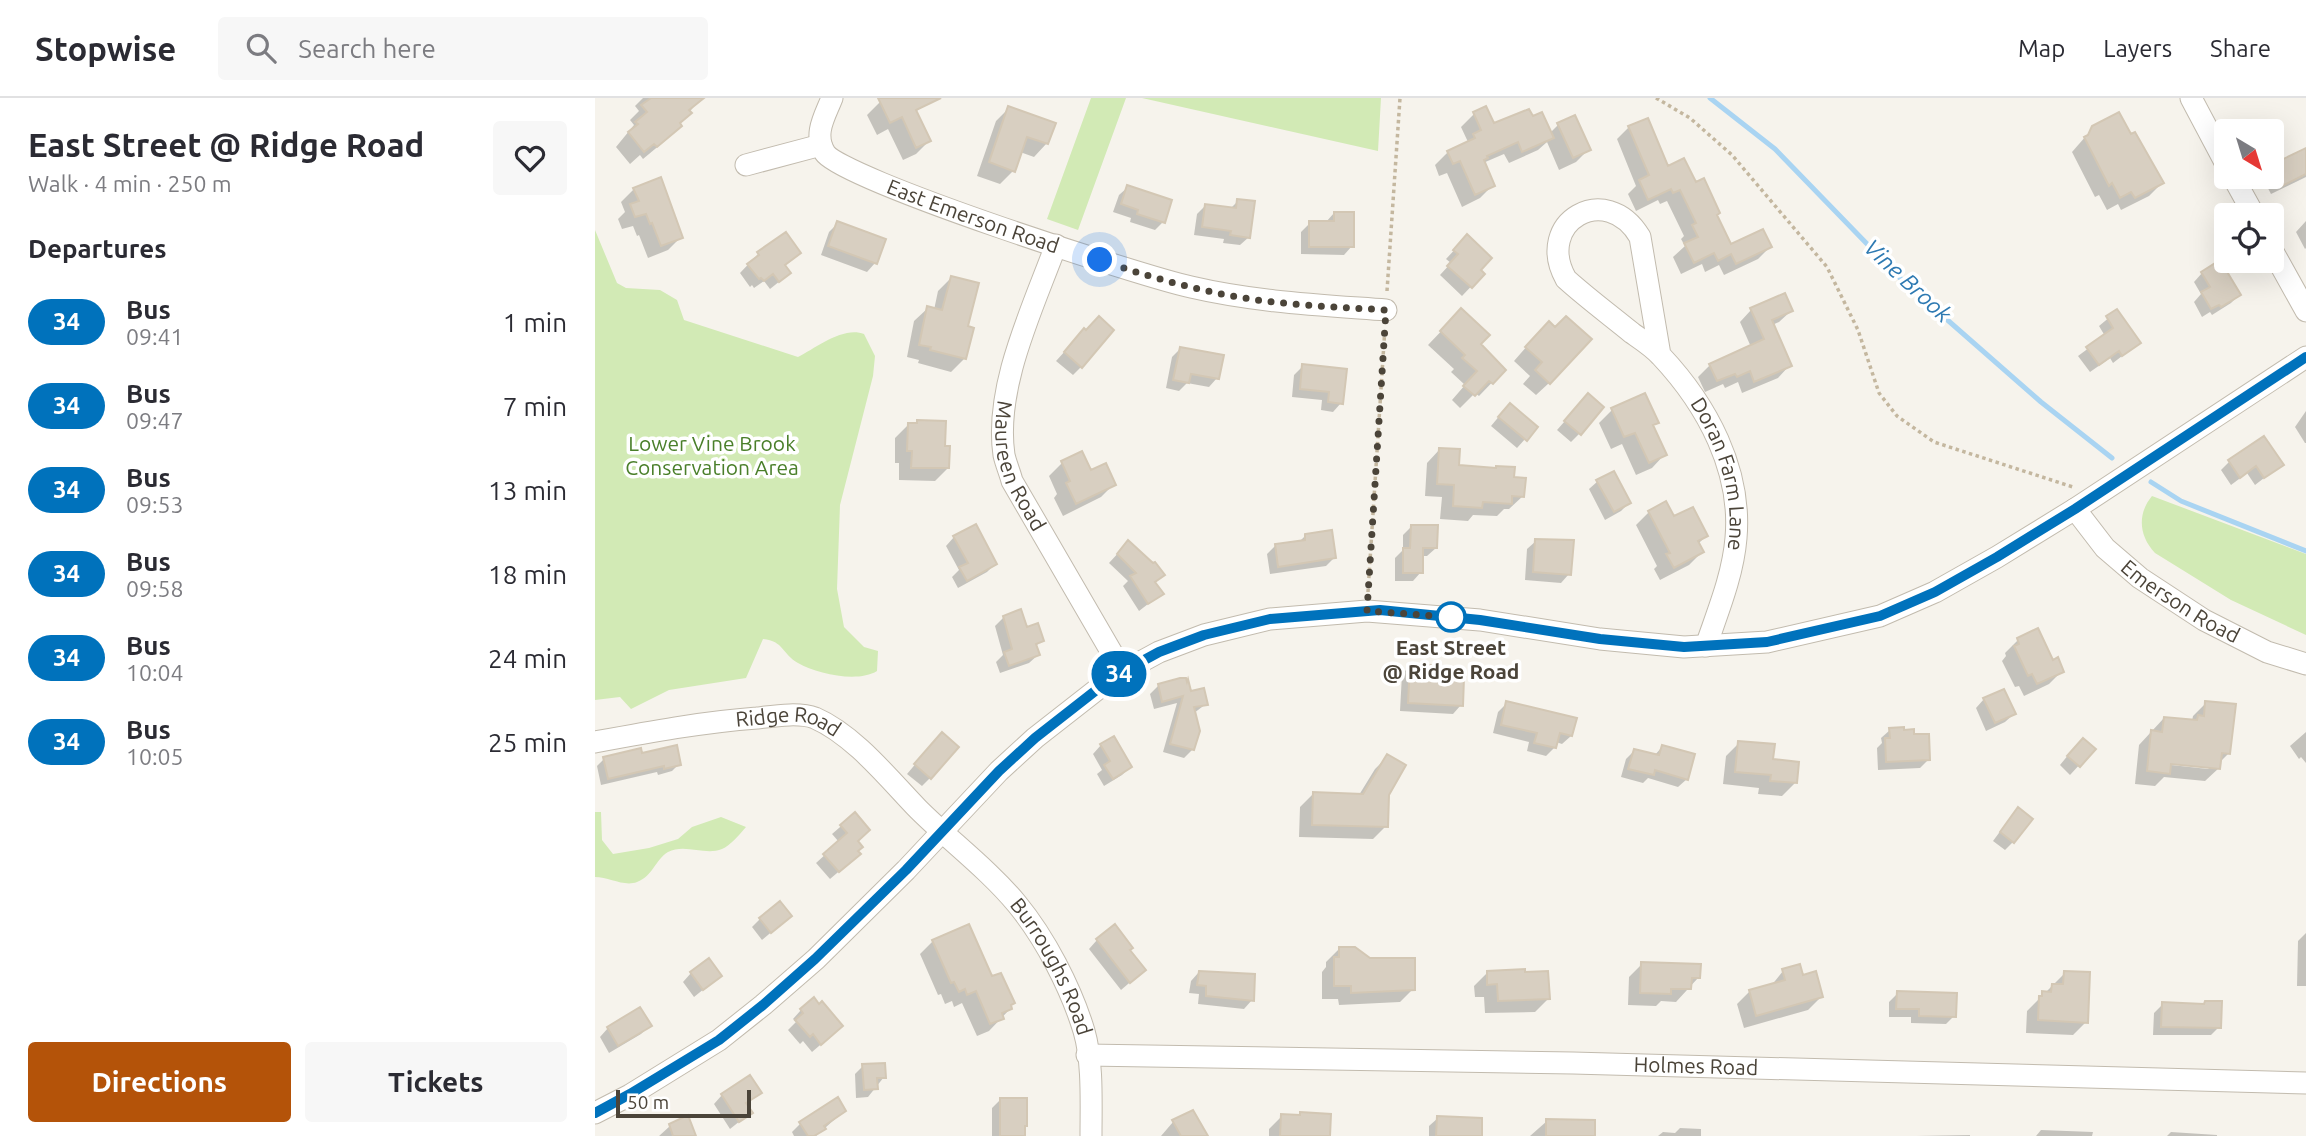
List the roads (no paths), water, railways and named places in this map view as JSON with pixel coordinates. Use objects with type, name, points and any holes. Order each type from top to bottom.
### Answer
[{"type":"street","points":[[746,164],[821,145],[820,128],[832,98]]},
{"type":"street","points":[[2191,98],[2214,141]]},
{"type":"street","name":"East Emerson Road","points":[[821,145],[834,162],[882,184],[1145,276],[1193,288],[1293,304],[1386,310]]},
{"type":"street","name":"Doran Farm Lane","points":[[1660,355],[1640,237],[1632,224],[1621,214],[1607,209],[1592,209],[1578,215],[1567,224],[1559,237],[1556,251],[1558,266],[1566,279],[1660,355],[1696,400],[1723,449],[1732,478],[1737,509],[1736,539],[1726,587],[1706,646]]},
{"type":"street","name":"Maureen Road","points":[[1056,245],[1007,388],[1003,420],[1005,456],[1012,481],[1123,672]]},
{"type":"street","points":[[2284,271],[2306,311]]},
{"type":"street","points":[[595,1113],[719,1040],[763,1005],[815,959],[999,771],[1035,738],[1123,672],[1159,652],[1217,632],[1270,619],[1380,610],[1480,620],[1600,639],[1684,647],[1767,642],[1880,616],[1955,582],[2075,509],[2306,357]]},
{"type":"street","name":"Emerson Road","points":[[2075,509],[2105,548],[2140,578],[2215,625],[2267,652],[2306,664]]},
{"type":"street","name":"Ridge Road","points":[[595,742],[704,722],[781,716],[813,717],[847,737],[942,832]]},
{"type":"street","name":"Burroughs Road","points":[[942,832],[1017,904],[1062,977],[1084,1031],[1091,1089],[1091,1136]]},
{"type":"street","name":"Holmes Road","points":[[1087,1055],[1573,1063],[2306,1083]]},
{"type":"waterway","name":"Vine Brook","points":[[1710,98],[1775,149],[1903,281],[2041,402],[2112,458]]},
{"type":"waterway","name":"Vine Brook","points":[[2151,482],[2181,501],[2306,551]]},
{"type":"place","name":"East Street @ Ridge Road","points":[[1451,617]]},
{"type":"park label","name":"Lower Vine Brook Conservation Area","points":[[712,456]]}]
